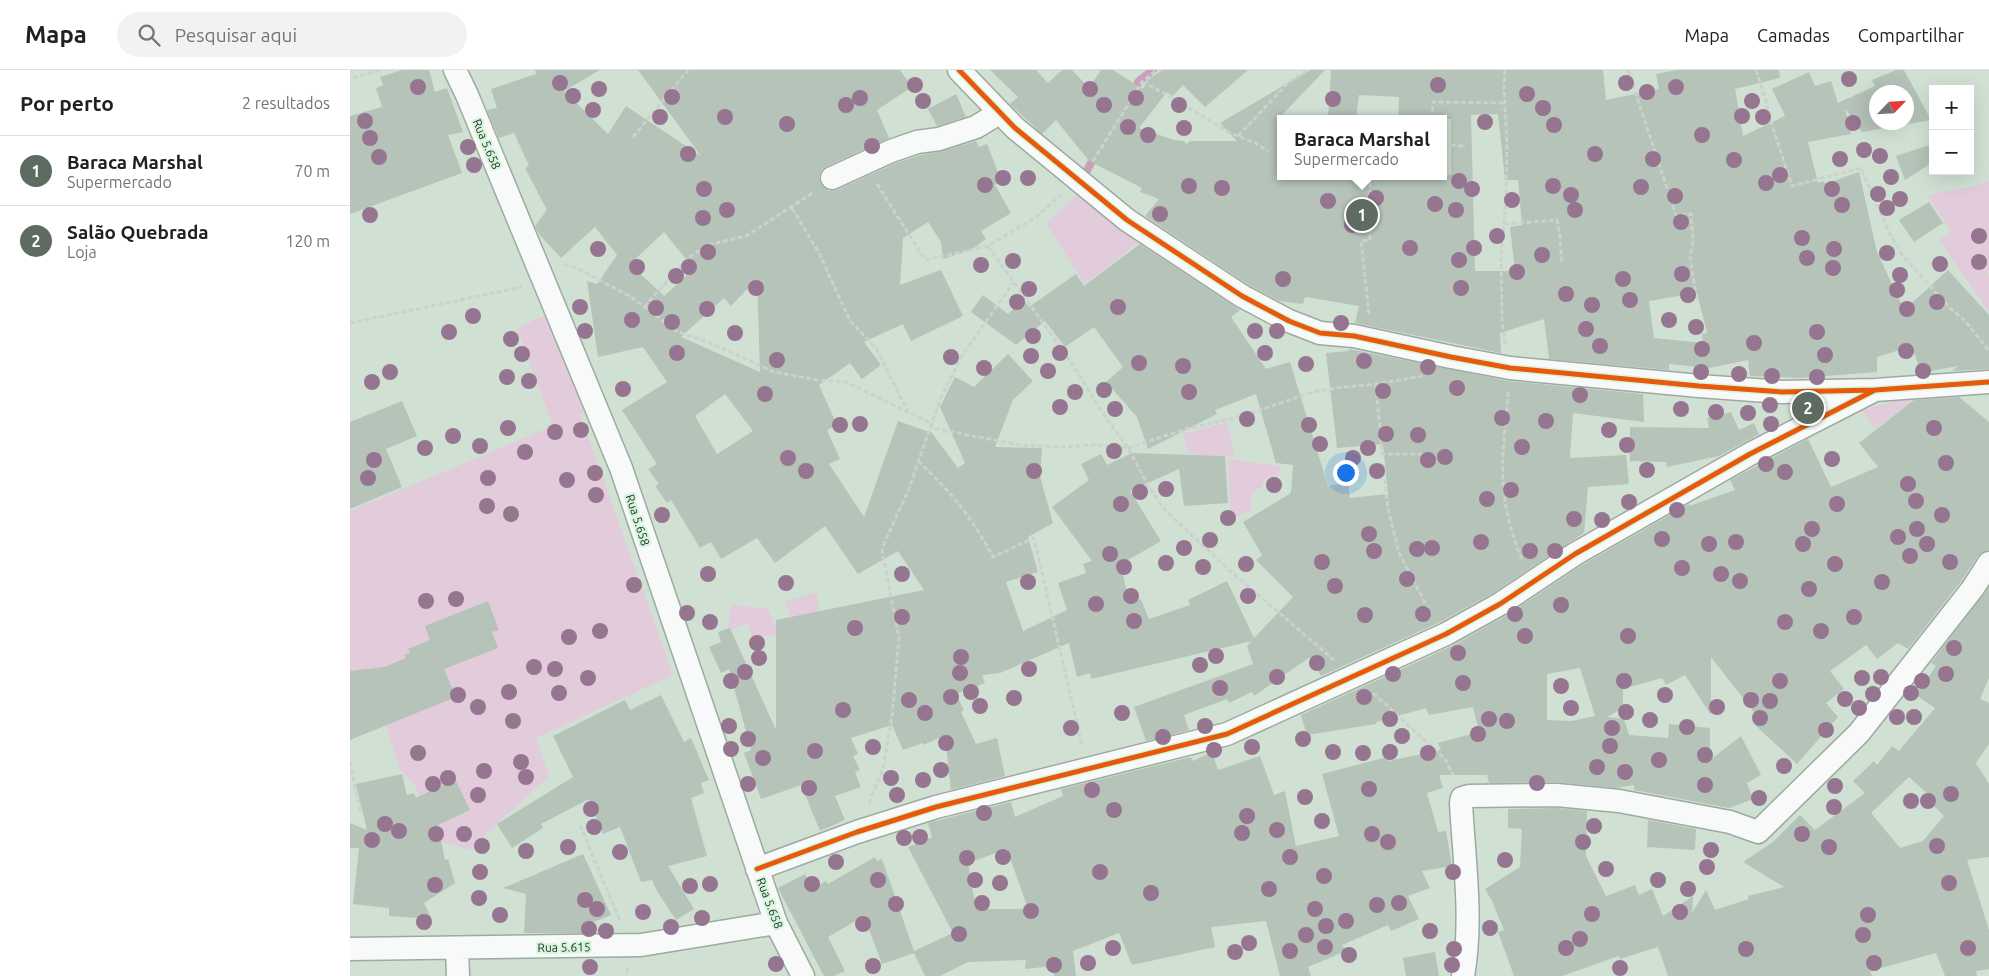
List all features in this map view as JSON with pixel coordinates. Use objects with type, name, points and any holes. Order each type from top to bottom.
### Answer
[{"type":"street","name":"Rua 5.658","points":[[455,70],[621,468],[776,923],[803,976]]},
{"type":"street","points":[[959,70],[1015,128],[1127,220],[1242,296],[1289,320],[1320,333],[1373,340],[1507,367],[1699,386],[1782,392],[1874,390],[1989,382]]},
{"type":"street","points":[[832,178],[891,151],[917,142],[939,139],[976,127],[999,112]]},
{"type":"street","points":[[757,869],[857,832],[936,807],[1228,734],[1446,634],[1500,604],[1575,554],[1750,454],[1874,390]]},
{"type":"street","points":[[1463,976],[1466,959],[1466,911],[1462,798],[1469,796],[1557,795],[1619,801],[1730,822],[1758,832],[1859,733],[1973,588],[1989,563]]},
{"type":"street","name":"Rua 5.615","points":[[350,949],[457,949],[630,945],[776,923]]},
{"type":"street","points":[[457,949],[458,976]]},
{"type":"path","points":[[353,78],[380,70]]},
{"type":"path","points":[[633,137],[688,70]]},
{"type":"path","points":[[1092,164],[1142,82],[1157,70]]},
{"type":"path","points":[[1238,136],[1289,82],[1307,70]]},
{"type":"path","points":[[1504,70],[1507,146],[1501,255],[1502,319],[1509,379],[1504,444],[1505,500],[1521,559],[1532,583]]},
{"type":"path","points":[[1628,70],[1676,215],[1691,214],[1693,240],[1690,257],[1697,301]]},
{"type":"path","points":[[1756,70],[1792,186],[1861,168],[1890,234],[1904,256],[1948,306],[1966,322],[1989,351]]},
{"type":"path","points":[[1142,82],[1166,94],[1230,133],[1255,143],[1268,151]]},
{"type":"path","points":[[1432,115],[1433,102],[1504,102]]},
{"type":"path","points":[[1447,145],[1466,146]]},
{"type":"path","points":[[864,163],[925,260],[988,246],[1036,217],[1063,193]]},
{"type":"path","points":[[644,307],[688,258],[708,244],[746,236],[792,208],[832,178]]},
{"type":"path","points":[[1370,180],[1370,240],[1361,241],[1373,340]]},
{"type":"path","points":[[792,208],[819,253],[850,321],[876,348],[908,412]]},
{"type":"path","points":[[1504,224],[1557,220],[1562,264]]},
{"type":"path","points":[[988,246],[1073,365],[1102,412],[1128,448],[1150,490],[1165,510],[1228,569],[1340,665]]},
{"type":"path","points":[[535,259],[575,267],[631,297],[678,332],[708,342],[774,372],[818,380],[846,382],[931,423],[932,428],[944,432],[1020,445],[1059,447],[1094,445],[1128,448],[1188,428],[1243,416],[1309,393],[1429,375]]},
{"type":"path","points":[[350,323],[506,292],[544,282]]},
{"type":"path","points":[[857,832],[883,768],[892,716],[900,636],[882,551],[918,462],[931,423],[961,357],[1013,282]]},
{"type":"path","points":[[1376,385],[1382,454],[1422,454]]},
{"type":"path","points":[[918,462],[938,480],[969,515],[993,557],[1034,538],[1087,768]]},
{"type":"path","points":[[1383,464],[1388,509],[1400,552],[1434,619]]},
{"type":"path","points":[[1367,687],[1445,759],[1453,775]]},
{"type":"path","points":[[350,762],[360,814]]},
{"type":"path","points":[[580,825],[630,945]]},
{"type":"shaded area","points":[[1989,181],[1989,271],[1986,273],[1989,278],[1989,312],[1939,240],[1951,231],[1927,195],[1974,186]]},
{"type":"shaded area","points":[[1079,193],[1138,243],[1085,284],[1046,224]]},
{"type":"shaded area","points":[[546,315],[584,412],[580,414],[673,675],[536,738],[549,776],[469,850],[442,842],[415,786],[399,768],[378,698],[350,702],[350,511],[553,426],[517,328]]},
{"type":"shaded area","points":[[1920,395],[1954,396],[1935,418],[1918,397],[1875,429],[1862,410]]},
{"type":"shaded area","points":[[1227,422],[1235,457],[1188,454],[1183,434]]},
{"type":"shaded area","points":[[1228,459],[1280,466],[1279,476],[1265,479],[1261,489],[1255,489],[1253,492],[1251,511],[1231,519]]},
{"type":"shaded area","points":[[816,592],[823,629],[752,638],[748,623],[727,632],[731,605],[768,609],[777,630],[794,623],[785,602]]},
{"type":"building","points":[[402,70],[429,70],[435,92],[447,88],[463,132],[448,135],[462,173],[350,214],[350,116],[382,107],[376,88],[383,85],[380,77]]},
{"type":"building","points":[[535,70],[600,70],[564,91],[608,134],[626,106],[701,156],[638,70],[900,70],[912,87],[877,110],[889,138],[822,170],[819,176],[820,183],[830,191],[837,190],[896,163],[920,155],[943,151],[976,141],[979,147],[987,144],[1001,180],[995,185],[1011,213],[981,231],[986,239],[971,250],[943,259],[941,242],[928,222],[903,238],[900,285],[941,270],[963,316],[911,341],[903,324],[864,342],[881,365],[862,379],[850,363],[819,385],[837,425],[827,430],[840,459],[829,464],[864,517],[898,421],[932,433],[958,468],[965,463],[940,407],[955,377],[974,387],[1008,354],[1033,381],[1013,400],[995,447],[1042,448],[1040,476],[1053,523],[1028,537],[1038,572],[1006,582],[1023,631],[1067,610],[1058,583],[1086,573],[1083,564],[1092,561],[1052,507],[1089,480],[1081,464],[1101,454],[1107,465],[1132,453],[1225,456],[1228,503],[1184,506],[1179,469],[1130,491],[1161,541],[1121,564],[1129,603],[1141,599],[1149,619],[1190,605],[1188,600],[1227,581],[1254,638],[1293,597],[1256,560],[1262,555],[1243,522],[1291,493],[1293,465],[1276,463],[1256,394],[1215,410],[1217,414],[1148,449],[1137,417],[1106,382],[1123,367],[1094,327],[1065,347],[1045,321],[1016,345],[971,312],[983,295],[1008,314],[1024,300],[1029,307],[1076,274],[1084,286],[1140,244],[1240,310],[1231,317],[1266,369],[1290,362],[1328,486],[1348,482],[1350,498],[1388,494],[1383,444],[1337,448],[1326,353],[1349,351],[1349,349],[1508,381],[1643,394],[1644,422],[1573,413],[1570,458],[1626,455],[1629,484],[1588,487],[1584,533],[1493,593],[1440,622],[1321,676],[1310,657],[1254,696],[1252,692],[1229,703],[1227,699],[1184,715],[1189,730],[1146,741],[1134,707],[1253,664],[1247,646],[1252,641],[1091,679],[1090,673],[1077,677],[1069,643],[1000,673],[982,675],[985,683],[956,694],[964,710],[961,712],[976,744],[997,738],[1005,776],[951,790],[945,735],[923,745],[923,743],[903,750],[892,725],[851,738],[858,754],[853,756],[860,770],[855,772],[861,787],[835,796],[845,820],[820,831],[801,785],[761,799],[744,753],[751,750],[729,669],[721,673],[709,647],[721,642],[718,632],[730,628],[776,730],[776,620],[924,590],[898,551],[858,574],[825,526],[775,563],[757,538],[721,559],[711,542],[700,548],[671,500],[667,503],[655,486],[659,484],[648,469],[657,464],[622,410],[667,382],[643,347],[598,357],[587,281],[597,284],[617,255],[595,227],[561,258],[539,234],[535,226],[547,210],[525,168],[529,166],[514,133],[499,138],[487,110],[497,108],[491,89],[536,74]],"holes":[[[664,232],[694,269],[664,296],[630,264]],[[757,279],[760,372],[681,337],[724,298],[731,306]],[[725,394],[753,431],[717,454],[695,416]]]},
{"type":"building","points":[[990,70],[1036,70],[1048,83],[1062,70],[1072,70],[1089,88],[1101,70],[1113,70],[1143,89],[1148,80],[1162,70],[1248,70],[1205,107],[1183,85],[1173,96],[1167,92],[1139,128],[1174,140],[1184,141],[1186,144],[1191,141],[1237,141],[1220,123],[1310,70],[1325,70],[1282,115],[1277,115],[1277,180],[1447,180],[1447,175],[1451,174],[1451,119],[1447,119],[1447,115],[1398,115],[1399,97],[1359,95],[1356,115],[1328,115],[1331,70],[1603,70],[1606,100],[1659,89],[1656,74],[1677,70],[1779,70],[1780,78],[1735,89],[1743,136],[1785,116],[1772,89],[1809,72],[1815,86],[1831,81],[1838,103],[1869,89],[1869,130],[1874,130],[1862,132],[1845,108],[1851,134],[1808,142],[1818,183],[1824,181],[1825,184],[1859,172],[1877,252],[1904,310],[1948,270],[1989,315],[1989,369],[1952,371],[1958,366],[1921,373],[1912,346],[1877,357],[1877,372],[1800,378],[1750,376],[1748,360],[1709,368],[1669,364],[1669,370],[1549,359],[1544,319],[1500,333],[1501,353],[1355,323],[1359,306],[1305,297],[1303,304],[1279,301],[1249,285],[1145,216],[1159,199],[1140,192],[1142,188],[1089,161],[1056,120],[1042,134],[1010,104],[1018,97]],"holes":[[[1498,114],[1505,180],[1518,180],[1522,225],[1510,227],[1515,271],[1475,271],[1471,115]],[[1697,293],[1707,333],[1702,334],[1703,343],[1654,338],[1649,301]]]},
{"type":"building","points":[[1896,70],[1904,70],[1912,85],[1874,85],[1872,80]]},
{"type":"building","points":[[1914,89],[1929,116],[1929,120],[1914,123]]},
{"type":"building","points":[[956,94],[966,117],[937,126],[928,109]]},
{"type":"building","points":[[1929,145],[1929,165],[1905,180],[1896,156]]},
{"type":"building","points":[[1929,202],[1943,223],[1914,242],[1899,220]]},
{"type":"building","points":[[1959,397],[1989,422],[1989,550],[1978,556],[1962,580],[1908,649],[1898,643],[1877,659],[1866,645],[1830,671],[1844,689],[1826,703],[1838,717],[1797,764],[1755,725],[1761,721],[1711,657],[1711,715],[1685,675],[1666,685],[1662,678],[1623,689],[1623,708],[1607,717],[1624,719],[1629,735],[1668,738],[1669,724],[1710,728],[1710,760],[1741,736],[1761,775],[1747,783],[1753,799],[1729,808],[1634,790],[1634,785],[1616,788],[1557,782],[1489,783],[1487,775],[1439,775],[1443,788],[1427,793],[1438,832],[1446,831],[1452,866],[1422,871],[1430,888],[1408,896],[1419,919],[1391,931],[1388,925],[1342,945],[1346,951],[1308,967],[1311,976],[1280,976],[1266,921],[1211,927],[1215,947],[1132,965],[1119,933],[1073,951],[1076,976],[1054,976],[1053,966],[1025,969],[1026,960],[968,962],[940,976],[925,976],[914,953],[882,964],[864,916],[828,937],[845,971],[834,976],[824,976],[778,888],[805,874],[813,889],[826,881],[828,884],[875,857],[877,861],[882,859],[914,951],[953,933],[908,847],[932,837],[928,823],[1011,802],[1015,817],[1063,796],[1061,789],[1191,757],[1193,761],[1212,752],[1218,770],[1260,756],[1274,795],[1285,791],[1296,846],[1339,836],[1322,774],[1387,757],[1388,761],[1441,750],[1438,743],[1479,732],[1473,707],[1429,715],[1426,708],[1376,722],[1376,724],[1307,735],[1301,715],[1452,646],[1507,615],[1582,565],[1689,504],[1689,506],[1735,490],[1730,480],[1808,439],[1831,487],[1878,467],[1859,443],[1914,400]],"holes":[[[1580,668],[1595,716],[1572,721],[1547,720],[1547,674]],[[1007,849],[1028,909],[976,909],[968,863]]]},
{"type":"building","points":[[402,401],[417,436],[386,449],[402,487],[350,509],[350,422]]},
{"type":"building","points":[[1731,412],[1739,430],[1754,423],[1759,434],[1719,456],[1667,467],[1666,462],[1630,461],[1630,427],[1709,428],[1707,418]]},
{"type":"building","points":[[1989,587],[1989,678],[1980,699],[1989,703],[1989,744],[1976,763],[1989,784],[1989,857],[1967,860],[1989,930],[1989,969],[1976,971],[1977,976],[1945,976],[1936,953],[1870,971],[1872,976],[1668,976],[1658,947],[1620,959],[1619,956],[1562,976],[1514,976],[1498,932],[1504,930],[1485,889],[1520,867],[1522,829],[1508,828],[1508,809],[1556,808],[1587,811],[1586,856],[1606,896],[1635,885],[1639,895],[1652,889],[1663,916],[1693,896],[1692,913],[1706,890],[1715,910],[1749,899],[1748,896],[1784,887],[1743,862],[1773,842],[1800,815],[1815,830],[1865,793],[1853,781],[1874,761],[1877,765],[1892,746],[1899,751],[1935,708],[1916,695],[1936,666],[1931,663]],"holes":[[[1909,777],[1937,802],[1934,806],[1944,816],[1923,841],[1900,848],[1871,813]]]},
{"type":"building","points":[[488,601],[499,630],[492,632],[498,648],[444,669],[456,697],[350,740],[350,671],[385,667],[406,658],[404,655],[410,653],[408,649],[430,640],[425,626]]},
{"type":"building","points":[[661,695],[684,742],[691,738],[709,780],[701,783],[704,793],[691,798],[707,856],[668,866],[694,909],[676,920],[652,880],[641,882],[620,827],[603,834],[589,799],[541,824],[543,828],[512,848],[497,824],[573,777],[553,736],[625,700],[630,710]]},
{"type":"building","points":[[402,774],[407,795],[414,793],[416,798],[455,779],[470,810],[438,825],[445,860],[448,859],[455,883],[424,903],[432,919],[389,916],[389,908],[353,904],[359,848],[350,848],[350,823],[367,830],[356,784]]},
{"type":"building","points":[[1648,820],[1696,829],[1695,850],[1647,847]]},
{"type":"building","points":[[583,854],[611,915],[582,927],[582,933],[524,933],[526,894],[503,888]]},
{"type":"building","points":[[1435,952],[1439,976],[1406,976],[1403,958]]},
{"type":"waterway","points":[[1133,92],[1139,81],[1153,70]]},
{"type":"waterway","points":[[1085,174],[1096,154]]},
{"type":"cycle path","points":[[959,70],[1015,128],[1127,220],[1242,296],[1289,321],[1320,333],[1354,336],[1510,368],[1699,386],[1782,392],[1875,390],[1989,382]]},
{"type":"cycle path","points":[[757,869],[857,832],[936,807],[1227,734],[1446,634],[1500,604],[1575,554],[1750,454],[1875,390]]},
{"type":"place","name":"Baraca Marshal","points":[[1362,215]]},
{"type":"place","name":"Salão Quebrada","points":[[1808,408]]}]
